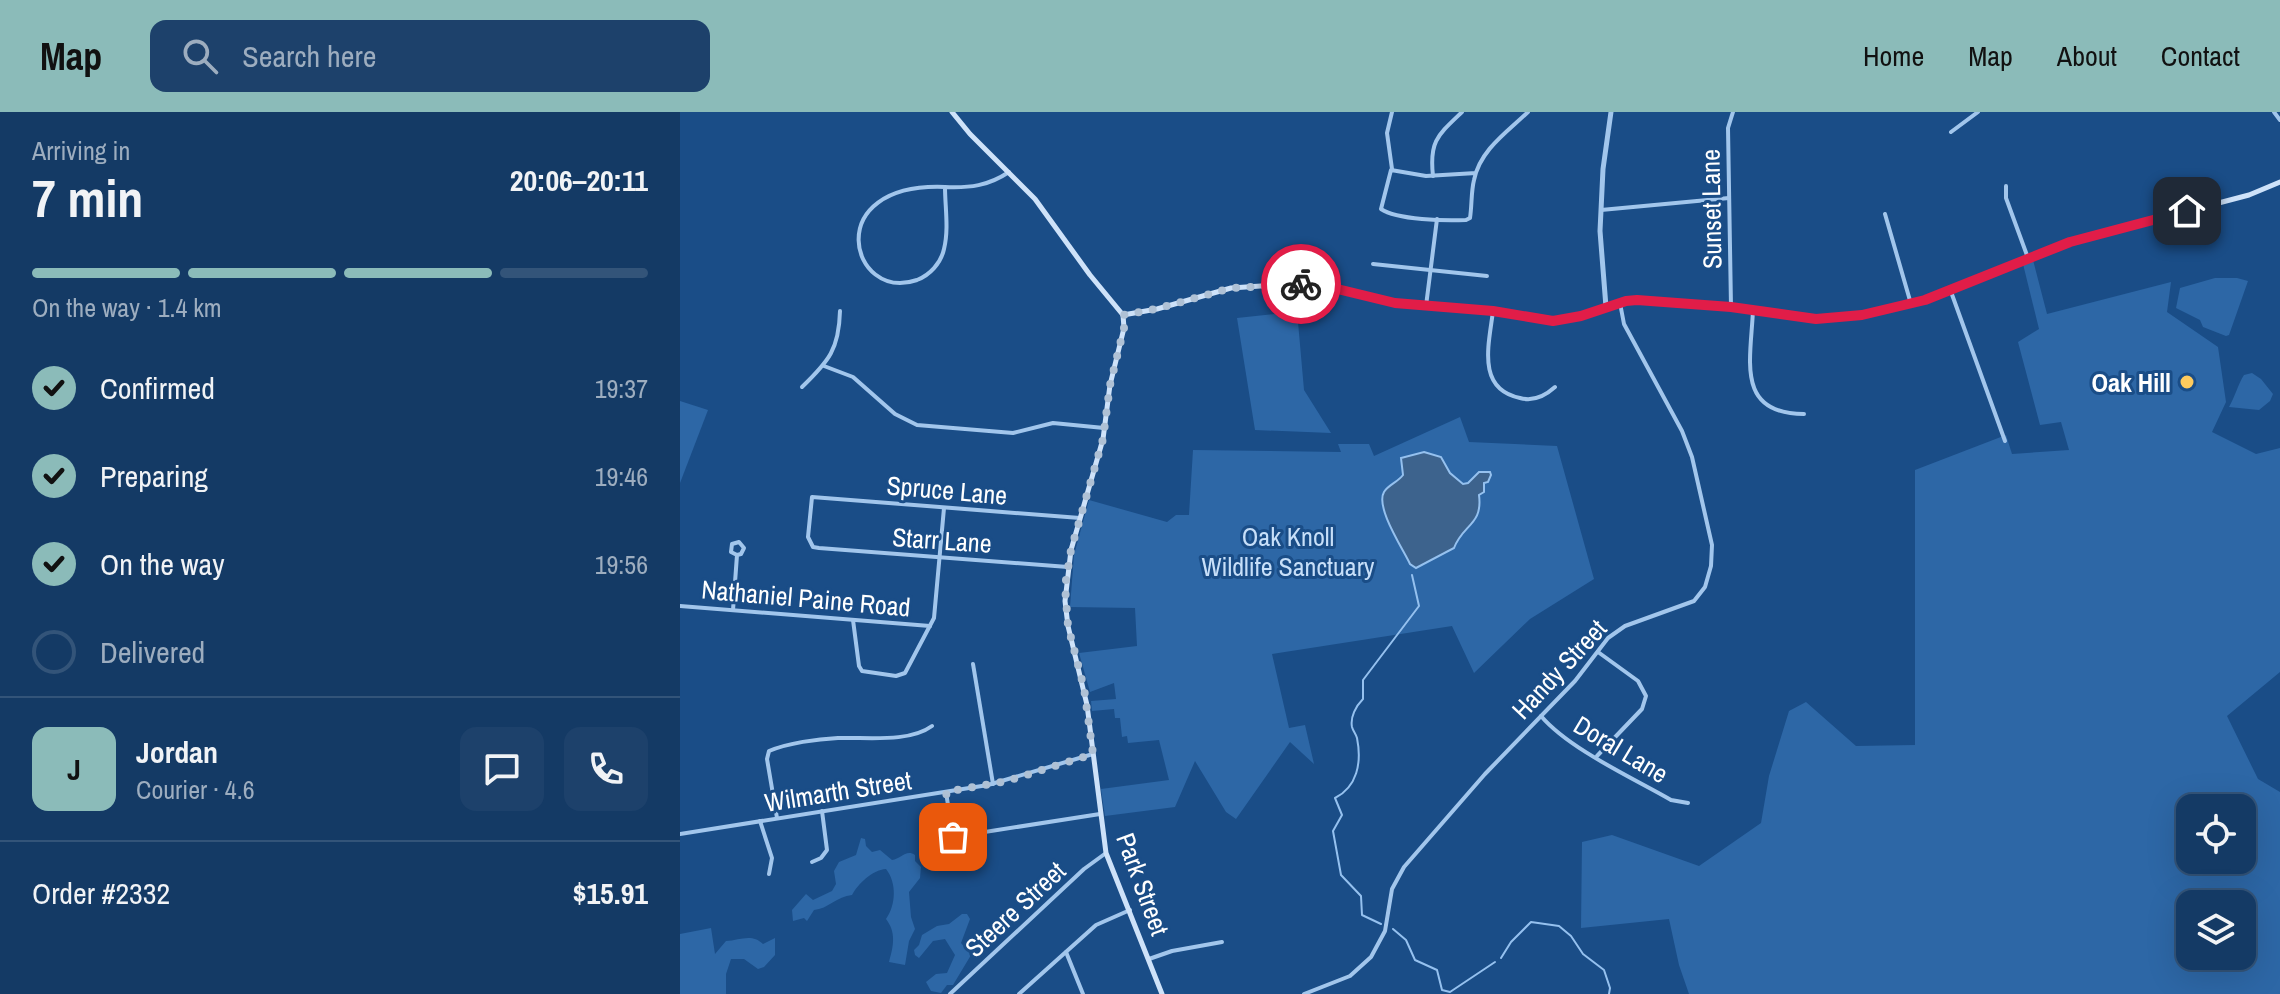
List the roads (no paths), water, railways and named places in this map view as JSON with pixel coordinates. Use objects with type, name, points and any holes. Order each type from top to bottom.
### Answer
[{"type":"main road","points":[[952,112],[1047,213],[1090,275],[1123,315],[1156,309],[1216,291],[1254,285],[1292,284],[1325,286],[1395,303],[1493,311],[1553,321],[1637,300],[1731,307],[1816,319],[1834,318],[1911,304],[2087,237],[2249,195],[2280,182]]},
{"type":"main road","name":"Park Street","points":[[1123,315],[1124,328],[1110,385],[1099,453],[1068,567],[1066,613],[1084,688],[1106,853],[1162,994]]},
{"type":"street","points":[[1392,112],[1387,139],[1393,169]]},
{"type":"street","points":[[1433,176],[1432,146],[1462,112]]},
{"type":"street","points":[[1393,169],[1389,173],[1381,209],[1385,213],[1460,221],[1470,218],[1476,173],[1495,142],[1528,112]]},
{"type":"street","points":[[1606,307],[1601,210],[1611,112]]},
{"type":"street","name":"Sunset Lane","points":[[1731,307],[1728,128],[1733,112]]},
{"type":"street","points":[[1951,132],[1978,112]]},
{"type":"street","points":[[2274,112],[2280,120]]},
{"type":"street","points":[[1393,169],[1433,176],[1476,173]]},
{"type":"street","points":[[945,187],[944,250],[932,271],[920,279],[905,283],[891,282],[870,270],[858,240],[862,220],[869,210],[904,189],[945,187],[978,186],[1009,172]]},
{"type":"street","points":[[2006,186],[2006,198],[2028,258]]},
{"type":"street","points":[[1601,210],[1729,198]]},
{"type":"street","points":[[1885,214],[1911,304]]},
{"type":"street","points":[[1426,306],[1437,219]]},
{"type":"street","points":[[1373,264],[1487,276]]},
{"type":"street","points":[[1950,289],[2005,441]]},
{"type":"street","name":"Handy Street","points":[[1304,994],[1350,976],[1371,957],[1385,931],[1392,889],[1404,867],[1615,631],[1694,601],[1705,587],[1712,558],[1707,518],[1689,447],[1624,324],[1620,303]]},
{"type":"street","points":[[1753,310],[1751,379],[1754,391],[1761,402],[1777,412],[1804,414]]},
{"type":"street","points":[[802,387],[824,366],[838,340],[840,311]]},
{"type":"street","points":[[1493,311],[1488,362],[1493,382],[1509,395],[1526,400],[1546,395],[1555,387]]},
{"type":"street","points":[[824,366],[853,377],[895,414],[917,425],[1013,433],[1061,423],[1104,428]]},
{"type":"street","name":"Spruce Lane","points":[[813,547],[808,537],[812,497],[1080,518]]},
{"type":"street","points":[[853,620],[862,671],[896,676],[905,673],[930,626],[936,604],[944,508]]},
{"type":"street","name":"Starr Lane","points":[[813,547],[1068,567]]},
{"type":"street","points":[[733,610],[737,555]]},
{"type":"street","name":"Nathaniel Paine Road","points":[[680,606],[930,626]]},
{"type":"street","points":[[1597,757],[1642,709],[1646,696],[1638,681],[1598,652]]},
{"type":"street","points":[[973,664],[993,784]]},
{"type":"street","name":"Doral Lane","points":[[1541,716],[1560,736],[1671,800],[1688,803]]},
{"type":"street","points":[[777,818],[767,759],[769,751],[833,738],[870,739],[918,733],[932,726]]},
{"type":"street","name":"Wilmarth Street","points":[[680,834],[993,784],[1093,754]]},
{"type":"street","points":[[946,792],[956,857]]},
{"type":"street","points":[[812,862],[821,858],[827,850],[822,811]]},
{"type":"street","points":[[953,837],[1100,814]]},
{"type":"street","points":[[760,821],[772,858],[769,874]]},
{"type":"street","name":"Steere Street","points":[[950,994],[1084,869],[1106,853]]},
{"type":"street","points":[[1019,994],[1096,925],[1130,910]]},
{"type":"street","points":[[1149,959],[1172,951],[1222,942]]},
{"type":"street","points":[[1066,952],[1083,994]]},
{"type":"waterway","points":[[1381,924],[1362,915],[1361,896],[1341,875],[1333,831],[1342,815],[1335,798],[1353,781],[1358,765],[1357,738],[1352,719],[1363,699],[1363,680],[1419,606],[1412,575]]},
{"type":"waterway","points":[[1501,958],[1511,942],[1531,922],[1559,926],[1571,936],[1583,954],[1604,970],[1609,994]]},
{"type":"waterway","points":[[1393,929],[1406,940],[1415,960],[1437,970],[1442,990],[1450,992],[1495,962]]},
{"type":"place","name":"Oak Hill","points":[[2187,382]]},
{"type":"park label","name":"Oak Knoll Wildlife Sanctuary","points":[[1288,551]]}]
